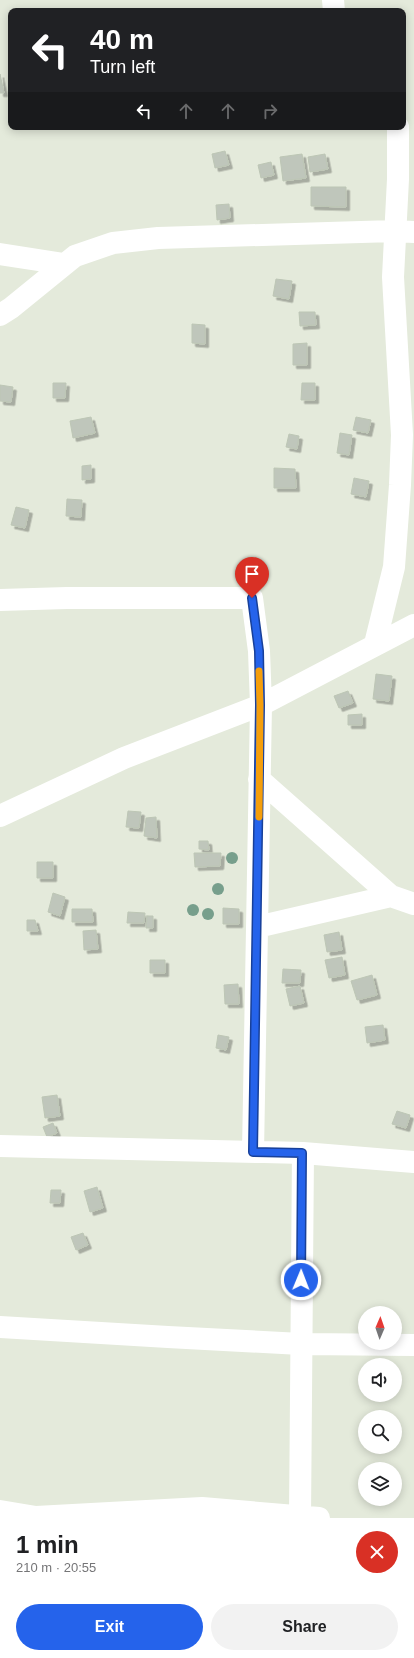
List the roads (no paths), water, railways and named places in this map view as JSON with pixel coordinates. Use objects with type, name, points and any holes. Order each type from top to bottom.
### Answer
[{"type":"street","points":[[375,644],[394,566],[400,485],[402,435],[394,299],[404,231],[398,179],[398,130]]},
{"type":"street","points":[[0,315],[11,308],[75,256],[113,243],[158,238],[404,231]]},
{"type":"street","points":[[0,254],[64,264]]},
{"type":"street","points":[[0,600],[67,598],[252,598],[259,651],[260,705],[253,1152]]},
{"type":"street","points":[[0,816],[124,758],[260,705],[414,625]]},
{"type":"street","points":[[260,779],[391,896],[414,904]]},
{"type":"street","points":[[257,927],[391,896]]},
{"type":"street","points":[[0,1146],[302,1153],[414,1162]]},
{"type":"street","points":[[0,1511],[36,1517],[202,1508],[307,1518],[301,1344],[302,1153]]},
{"type":"street","points":[[0,1327],[301,1344],[414,1345]]}]
